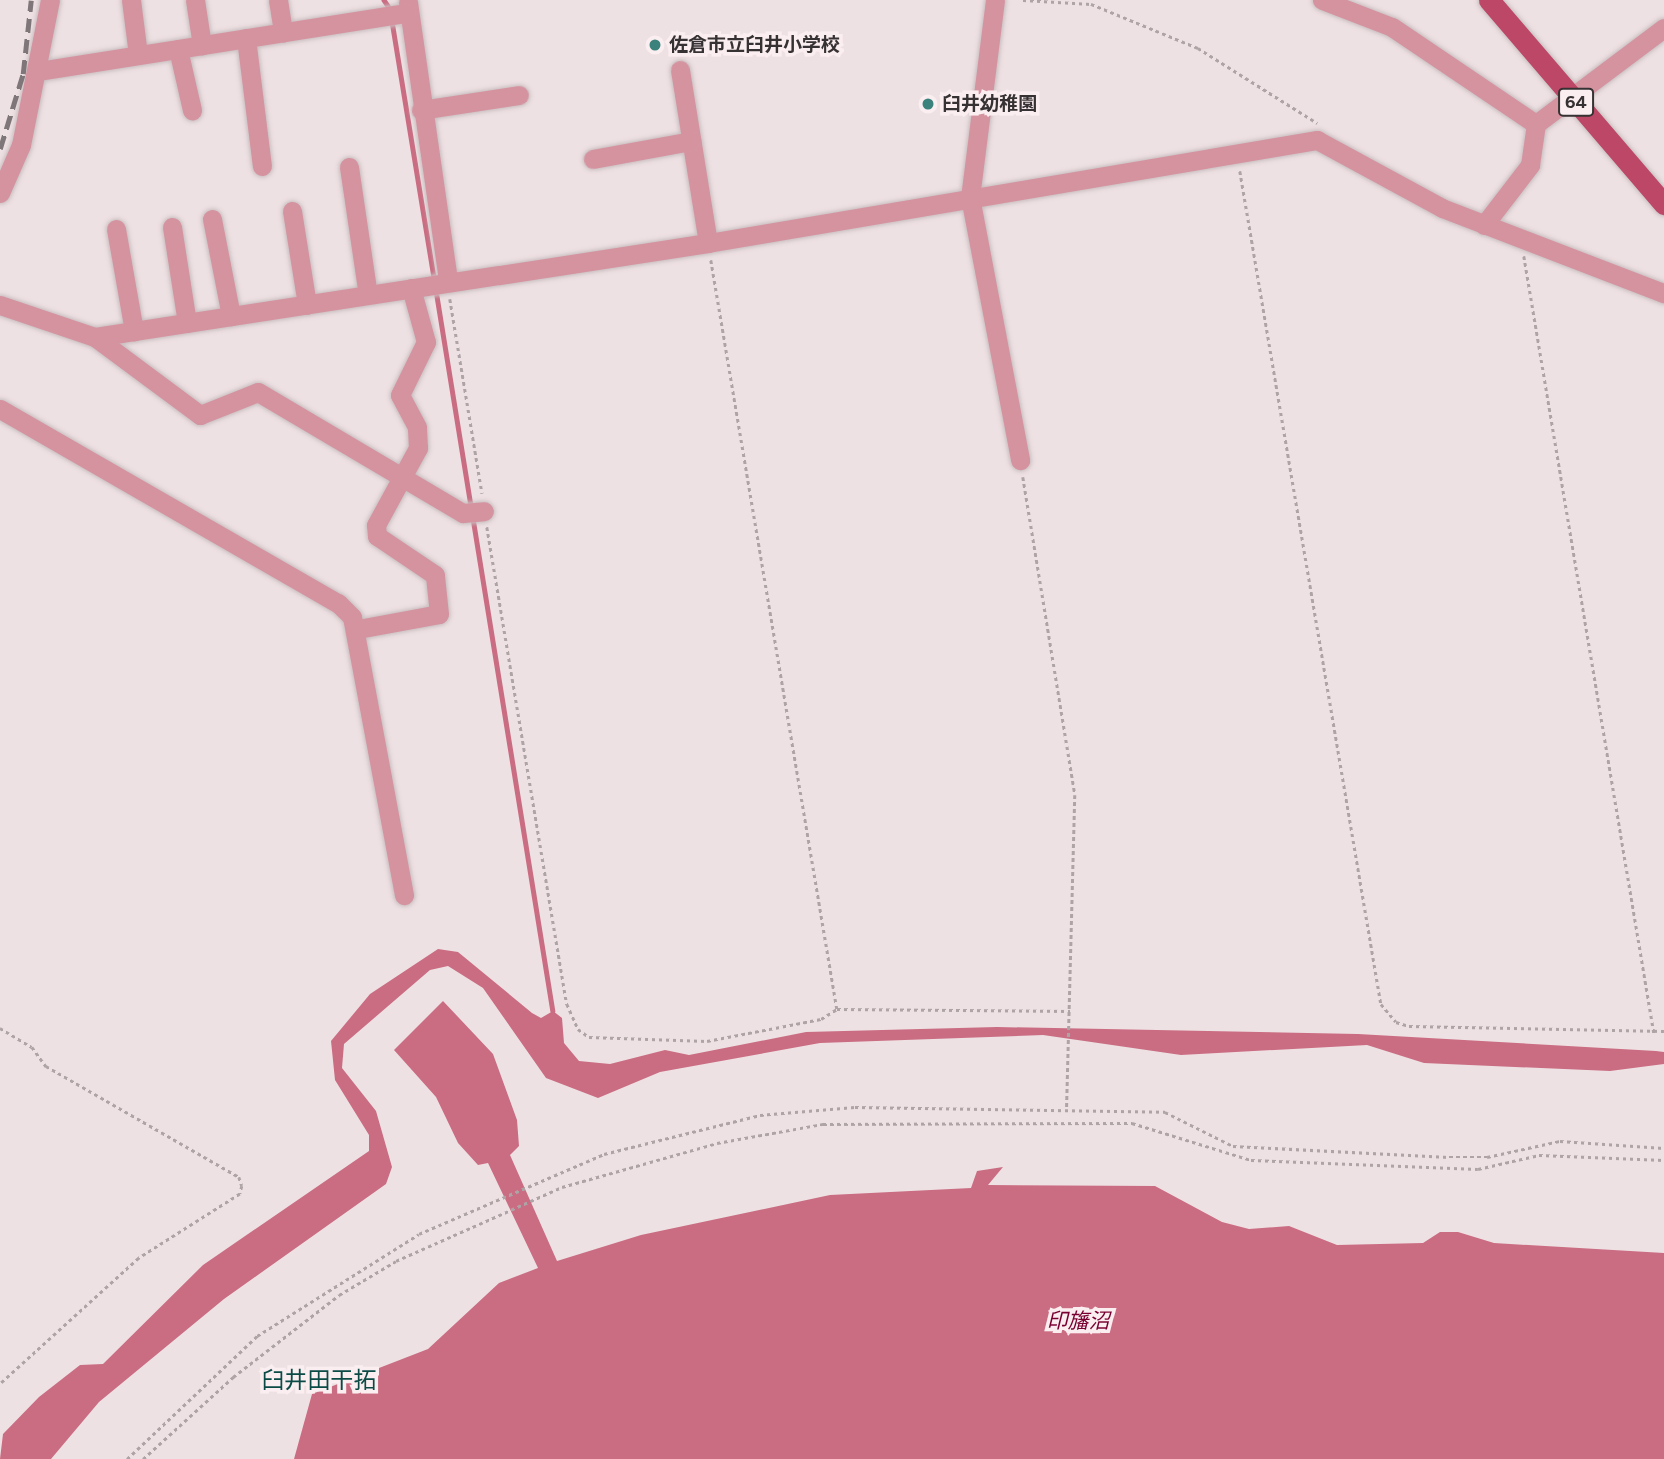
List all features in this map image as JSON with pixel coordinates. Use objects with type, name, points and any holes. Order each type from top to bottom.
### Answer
[{"type":"main road","name":"64","points":[[1489,0],[1664,204]]},
{"type":"street","points":[[0,192],[21,145],[40,71],[50,0]]},
{"type":"street","points":[[131,0],[138,55]]},
{"type":"street","points":[[195,0],[202,45]]},
{"type":"street","points":[[278,0],[283,33]]},
{"type":"street","points":[[995,0],[970,197],[1020,460]]},
{"type":"street","points":[[1322,0],[1392,27],[1536,124]]},
{"type":"street","points":[[40,71],[283,33],[399,11],[421,110],[432,284],[426,342],[402,386],[418,440],[403,477],[376,526],[377,536],[435,575],[439,614],[358,629]]},
{"type":"street","points":[[1484,225],[1530,165],[1536,124],[1664,28]]},
{"type":"street","points":[[246,38],[262,166]]},
{"type":"street","points":[[178,49],[192,110]]},
{"type":"street","points":[[680,70],[708,243]]},
{"type":"street","points":[[421,110],[519,95]]},
{"type":"street","points":[[95,337],[708,243],[1317,140],[1484,225],[1521,236],[1664,293]]},
{"type":"street","points":[[593,159],[691,141]]},
{"type":"street","points":[[349,167],[368,295]]},
{"type":"street","points":[[292,212],[307,305]]},
{"type":"street","points":[[212,219],[231,316]]},
{"type":"street","points":[[172,227],[187,323]]},
{"type":"street","points":[[116,229],[134,331]]},
{"type":"street","points":[[0,305],[95,337],[201,415],[258,392],[403,477],[476,512]]},
{"type":"street","points":[[0,409],[338,603],[358,629],[404,895]]},
{"type":"path","points":[[1023,0],[1091,5],[1198,48],[1320,125]]},
{"type":"path","points":[[1237,154],[1381,1004],[1396,1022],[1409,1026],[1654,1033],[1664,1031]]},
{"type":"path","points":[[1521,236],[1654,1033]]},
{"type":"path","points":[[708,243],[836,1009]]},
{"type":"path","points":[[432,284],[566,1004],[578,1029],[589,1037],[707,1041],[821,1020],[836,1009],[1070,1011]]},
{"type":"path","points":[[1020,460],[1075,795],[1067,1109]]},
{"type":"path","points":[[0,1028],[32,1047],[46,1066],[239,1177],[242,1186],[240,1194],[139,1258],[0,1384]]},
{"type":"path","points":[[127,1459],[257,1336],[341,1277],[419,1234],[604,1154],[760,1115],[855,1107],[1165,1112],[1248,1148],[1487,1157],[1560,1141],[1664,1148]]},
{"type":"path","points":[[143,1459],[233,1377],[339,1295],[396,1261],[494,1213],[506,1213],[535,1199],[717,1143],[823,1124],[1132,1123],[1251,1160],[1479,1169],[1539,1155],[1664,1160]]},
{"type":"water","points":[[438,949],[458,952],[532,1013],[541,1018],[553,1011],[562,1018],[564,1043],[579,1061],[610,1064],[665,1050],[689,1055],[806,1032],[997,1027],[1358,1034],[1656,1051],[1664,1052],[1664,1064],[1610,1071],[1424,1063],[1367,1045],[1181,1055],[1043,1035],[820,1043],[660,1072],[598,1098],[546,1078],[483,988],[448,966],[430,970],[344,1044],[342,1068],[376,1111],[392,1167],[386,1184],[224,1299],[99,1402],[51,1459],[0,1459],[3,1434],[39,1397],[80,1365],[103,1364],[203,1265],[369,1151],[369,1135],[335,1080],[331,1041],[370,994]]},
{"type":"water","name":"印旛沼","points":[[443,1001],[493,1054],[517,1120],[519,1146],[510,1155],[557,1261],[641,1235],[830,1195],[971,1188],[977,1171],[1003,1167],[988,1185],[1155,1186],[1222,1222],[1249,1229],[1289,1226],[1337,1245],[1423,1243],[1440,1232],[1458,1232],[1494,1243],[1664,1253],[1664,1459],[294,1459],[312,1394],[428,1349],[499,1283],[538,1268],[488,1163],[478,1165],[458,1143],[436,1097],[394,1050]]},
{"type":"waterway","points":[[384,0],[390,9]]},
{"type":"waterway","points":[[392,21],[434,278]]},
{"type":"waterway","points":[[436,290],[471,506]]},
{"type":"waterway","points":[[473,518],[553,1011]]},
{"type":"railway","points":[[0,149],[23,74],[31,0]]},
{"type":"place","name":"佐倉市立臼井小学校","points":[[655,45]]},
{"type":"place","name":"臼井幼稚園","points":[[928,104]]},
{"type":"district","name":"臼井田干拓","points":[[319,1380]]}]
